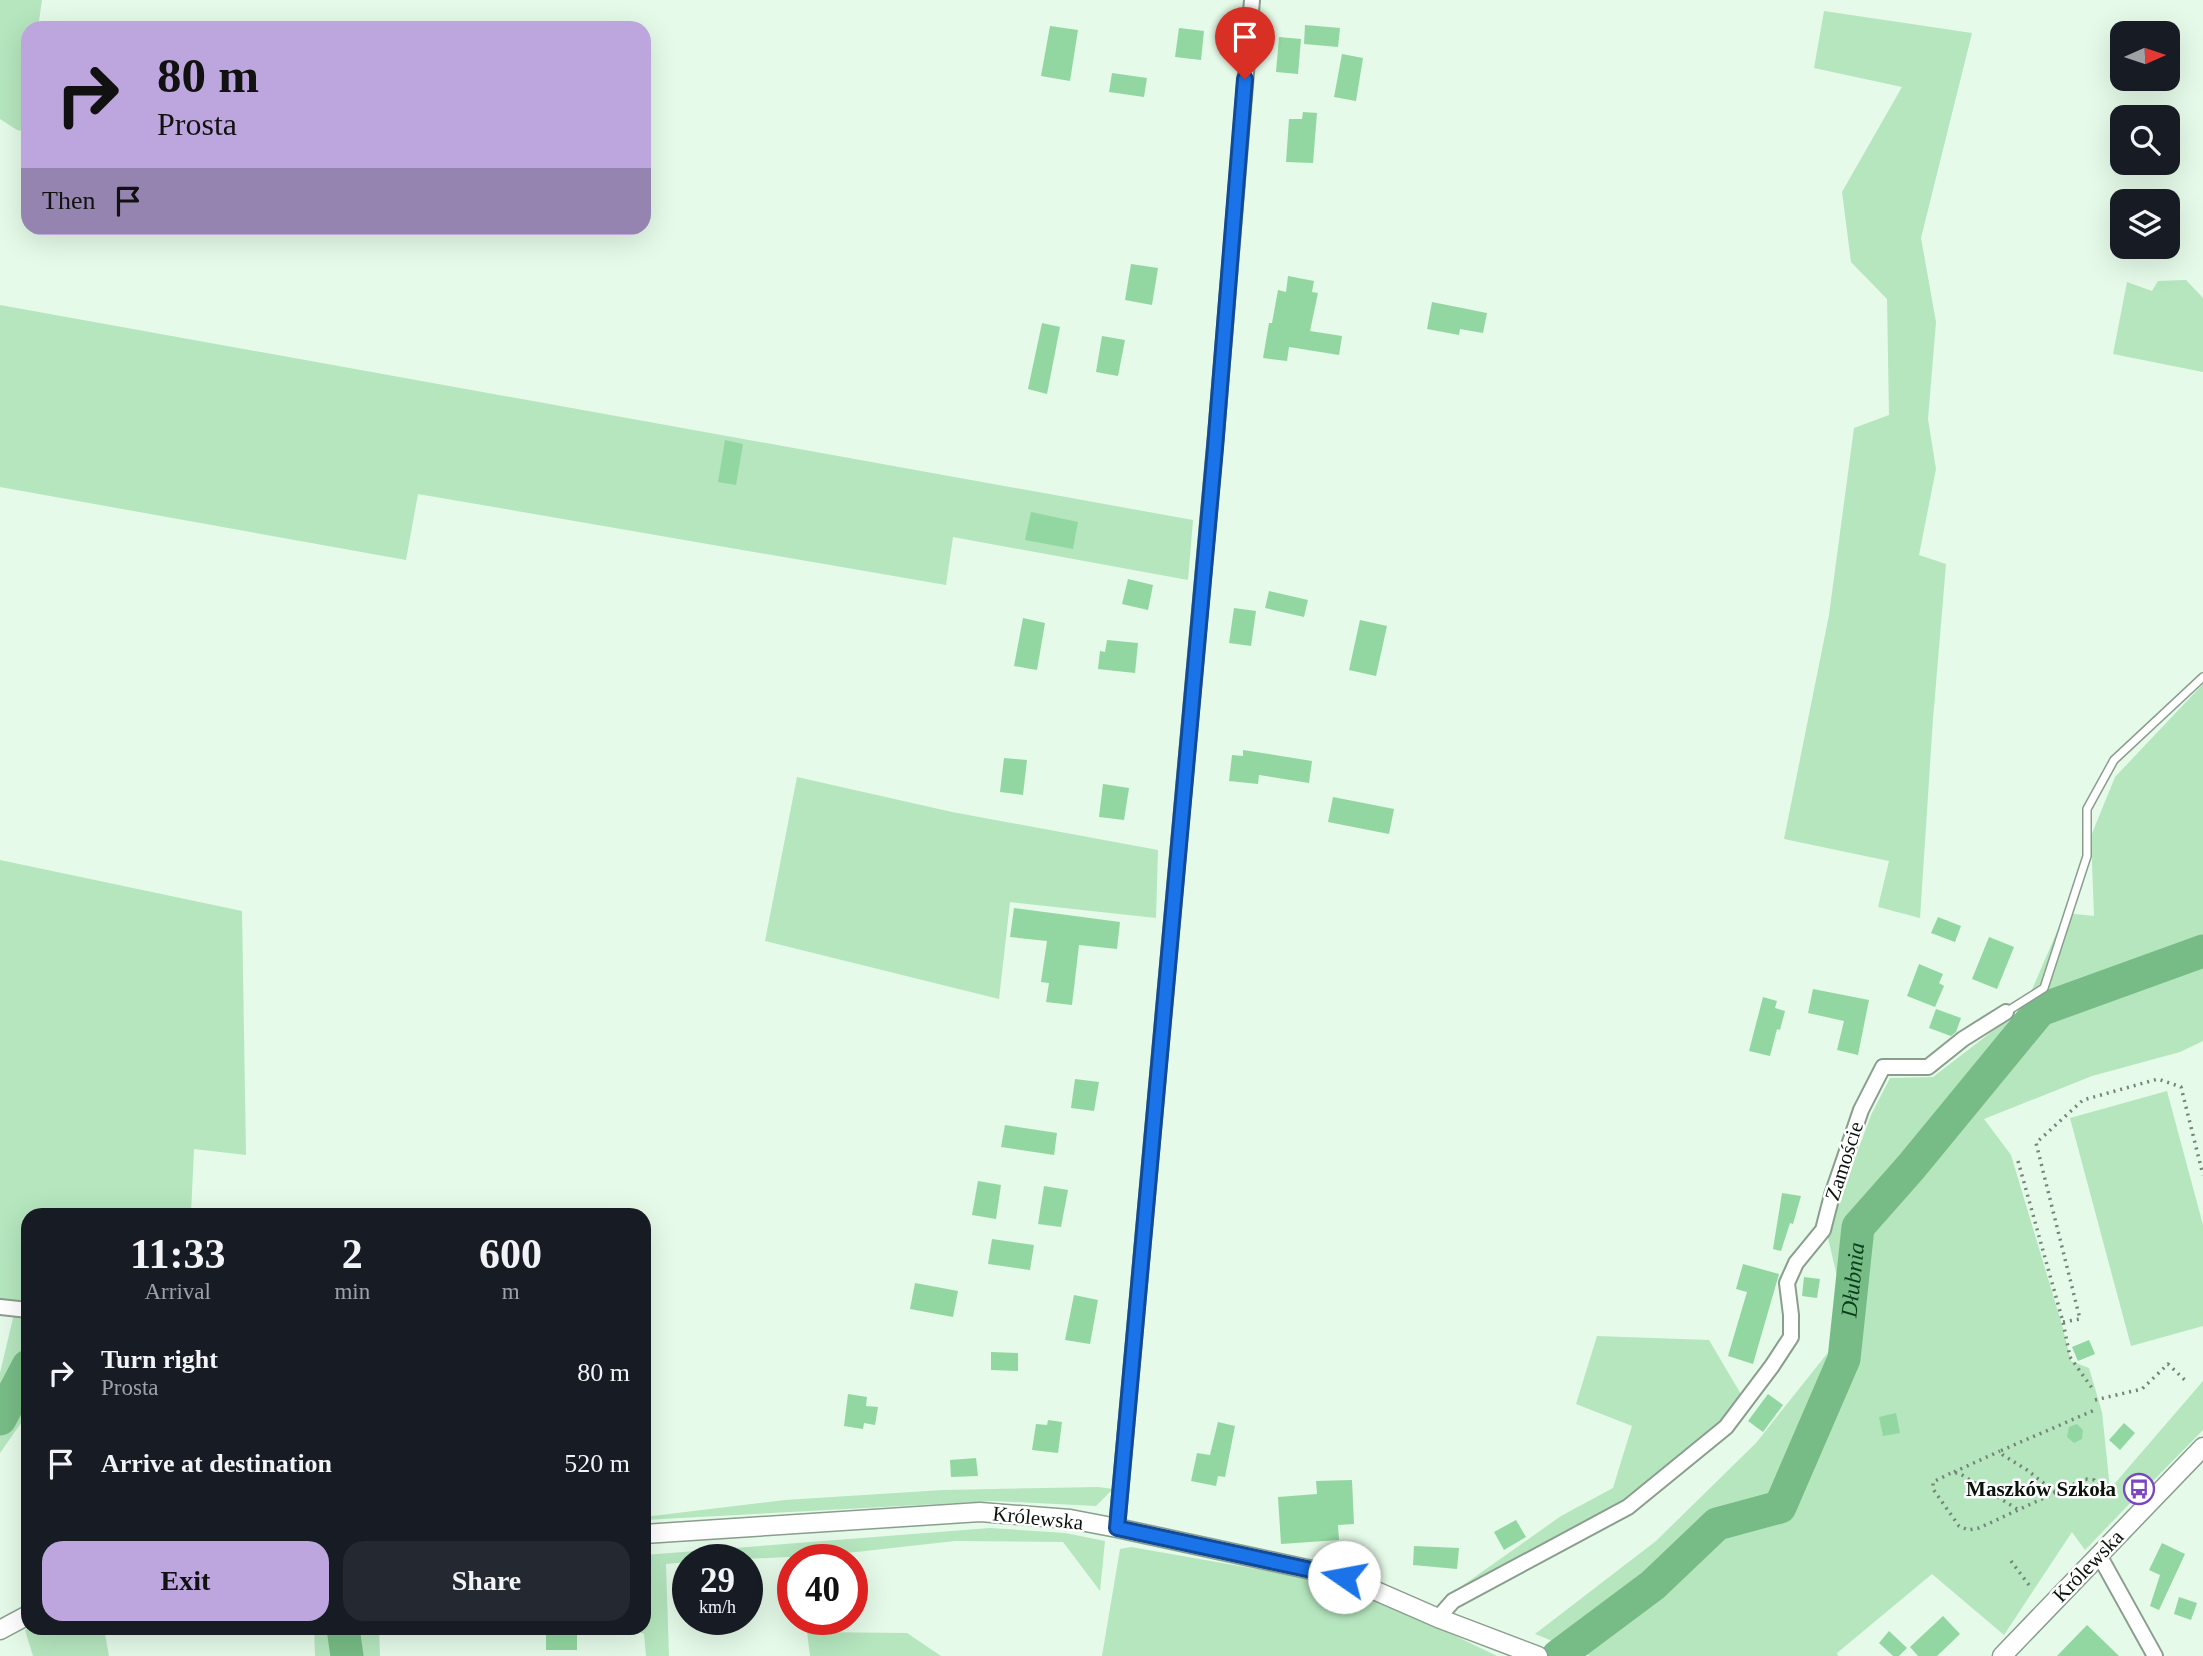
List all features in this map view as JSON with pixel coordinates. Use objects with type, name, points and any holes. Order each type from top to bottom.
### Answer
[{"type":"street","points":[[1117,1528],[1216,436],[1252,0]]},
{"type":"street","name":"Zamoście","points":[[1438,1618],[1453,1601],[1628,1507],[1726,1427],[1791,1337],[1787,1283],[1796,1263],[1823,1230],[1861,1110],[1883,1067],[1928,1067],[2006,1012]]},
{"type":"street","points":[[0,1307],[21,1309]]},
{"type":"street","name":"Królewska","points":[[2002,1656],[2203,1447]]},
{"type":"street","name":"Królewska","points":[[651,1534],[981,1512],[1070,1519],[1344,1577],[1438,1618],[1538,1656]]},
{"type":"street","points":[[2099,1555],[2155,1656]]},
{"type":"street","points":[[0,1630],[21,1619]]},
{"type":"lane","name":"Zamoście","points":[[2006,1012],[2044,988],[2087,856],[2087,809],[2114,760],[2203,677]]},
{"type":"path","points":[[2063,1322],[2080,1319],[2036,1143],[2083,1100],[2158,1079],[2181,1087],[2203,1175]]},
{"type":"path","points":[[2018,1161],[2063,1322],[2070,1357],[2092,1388]]},
{"type":"path","points":[[2095,1400],[2142,1389],[2168,1364],[2188,1383]]},
{"type":"path","points":[[2097,1409],[1933,1482],[1933,1489],[1959,1526],[1968,1530],[1979,1528],[2085,1479],[2094,1480],[2097,1485]]},
{"type":"path","points":[[2000,1451],[2055,1492]]},
{"type":"path","points":[[1951,1474],[1959,1473],[2017,1509]]},
{"type":"path","points":[[2011,1561],[2029,1585]]},
{"type":"green space","points":[[0,0],[42,0],[39,21],[21,21],[21,131],[0,119]]},
{"type":"green space","points":[[1824,11],[1972,33],[1921,238],[1936,322],[1928,419],[1936,469],[1919,555],[1946,564],[1920,918],[1878,907],[1889,861],[1784,839],[1829,615],[1854,428],[1889,415],[1887,299],[1851,262],[1842,192],[1902,87],[1814,68]]},
{"type":"green space","points":[[2186,280],[2203,298],[2203,372],[2113,354],[2127,282],[2152,291],[2158,281]]},
{"type":"green space","points":[[0,305],[1193,520],[1188,580],[953,537],[946,585],[418,494],[406,560],[0,487]]},
{"type":"green space","points":[[2203,684],[2203,1041],[2180,1052],[2092,1076],[1984,1119],[2011,1155],[2071,1361],[2089,1368],[2102,1412],[2110,1489],[2203,1381],[2203,1430],[2145,1489],[2141,1483],[2132,1491],[2136,1497],[2085,1550],[2072,1532],[2004,1635],[1932,1574],[1837,1653],[1838,1656],[1590,1656],[1535,1634],[1656,1541],[1756,1443],[1834,1345],[1839,1285],[1827,1234],[1871,1115],[1890,1078],[1933,1077],[2025,1006],[2065,913],[2094,916],[2091,836],[2115,777]]},
{"type":"green space","points":[[797,777],[952,812],[1158,850],[1156,918],[1010,902],[999,999],[765,941]]},
{"type":"green space","points":[[0,860],[242,911],[246,1155],[194,1149],[191,1208],[21,1208],[21,1300],[0,1299]]},
{"type":"green space","points":[[2167,1091],[2203,1225],[2203,1326],[2131,1346],[2070,1118]]},
{"type":"green space","points":[[14,1314],[21,1315],[21,1423],[0,1453],[0,1373]]},
{"type":"green space","points":[[1597,1336],[1709,1340],[1742,1396],[1716,1426],[1632,1495],[1445,1598],[1561,1516],[1613,1488],[1632,1426],[1576,1404]]},
{"type":"green space","points":[[1113,1489],[1096,1506],[994,1501],[651,1520],[651,1516],[785,1500],[943,1490]]},
{"type":"green space","points":[[990,1528],[1065,1533],[1105,1541],[1100,1591],[1063,1542],[955,1541],[868,1551],[868,1544],[785,1544]]},
{"type":"green space","points":[[777,1545],[777,1557],[763,1558],[763,1546]]},
{"type":"green space","points":[[1131,1547],[1291,1575],[1381,1600],[1497,1656],[1102,1656],[1120,1549]]},
{"type":"green space","points":[[672,1553],[672,1563],[666,1564],[669,1656],[646,1656],[644,1635],[651,1635],[651,1554]]},
{"type":"green space","points":[[868,1633],[907,1633],[941,1656],[810,1656],[807,1635],[868,1635]]},
{"type":"green space","points":[[27,1635],[105,1635],[109,1656],[33,1656]]},
{"type":"green space","points":[[314,1635],[379,1635],[380,1656],[315,1656]]},
{"type":"building","points":[[1305,25],[1340,28],[1338,47],[1304,44]]},
{"type":"building","points":[[1050,26],[1078,30],[1070,81],[1041,76]]},
{"type":"building","points":[[1179,28],[1204,31],[1201,60],[1175,57]]},
{"type":"building","points":[[1279,37],[1301,39],[1298,74],[1276,72]]},
{"type":"building","points":[[1342,54],[1363,58],[1356,101],[1334,97]]},
{"type":"building","points":[[1112,73],[1147,78],[1144,97],[1109,92]]},
{"type":"building","points":[[1303,112],[1317,113],[1313,163],[1286,162],[1289,119],[1302,119]]},
{"type":"building","points":[[1131,264],[1158,268],[1152,305],[1125,300]]},
{"type":"building","points":[[1288,276],[1314,281],[1312,292],[1318,293],[1310,331],[1342,336],[1339,355],[1289,347],[1287,361],[1263,358],[1278,290],[1286,292]]},
{"type":"building","points":[[1432,302],[1487,313],[1483,333],[1460,329],[1459,335],[1427,329]]},
{"type":"building","points":[[1042,323],[1060,327],[1047,394],[1028,389]]},
{"type":"building","points":[[1102,336],[1125,340],[1118,376],[1096,372]]},
{"type":"building","points":[[725,440],[743,444],[736,485],[718,482]]},
{"type":"building","points":[[1031,512],[1078,522],[1073,549],[1025,540]]},
{"type":"building","points":[[1128,579],[1153,585],[1148,610],[1122,604]]},
{"type":"building","points":[[1269,591],[1308,600],[1304,617],[1265,608]]},
{"type":"building","points":[[1234,608],[1256,611],[1251,646],[1229,643]]},
{"type":"building","points":[[1023,618],[1045,623],[1037,670],[1014,666]]},
{"type":"building","points":[[1360,620],[1387,626],[1376,676],[1349,670]]},
{"type":"building","points":[[1107,640],[1138,643],[1135,673],[1098,669],[1100,651],[1105,652]]},
{"type":"building","points":[[1243,750],[1312,761],[1309,783],[1259,775],[1258,784],[1229,781],[1232,755],[1243,756]]},
{"type":"building","points":[[1004,758],[1027,760],[1023,795],[1000,792]]},
{"type":"building","points":[[1103,784],[1129,788],[1124,820],[1099,817]]},
{"type":"building","points":[[1333,797],[1394,809],[1389,834],[1328,822]]},
{"type":"building","points":[[1014,908],[1120,922],[1117,949],[1079,945],[1072,1005],[1046,1002],[1049,983],[1041,982],[1047,941],[1010,937]]},
{"type":"building","points":[[1938,917],[1961,926],[1955,942],[1931,933]]},
{"type":"building","points":[[1989,937],[2014,947],[1997,989],[1972,979]]},
{"type":"building","points":[[1919,964],[1943,974],[1939,983],[1944,986],[1935,1007],[1907,996]]},
{"type":"building","points":[[1813,989],[1869,1000],[1858,1055],[1837,1050],[1844,1021],[1808,1013]]},
{"type":"building","points":[[1763,997],[1777,1001],[1775,1008],[1785,1011],[1770,1056],[1749,1051]]},
{"type":"building","points":[[1936,1009],[1961,1018],[1956,1032],[1951,1036],[1929,1028]]},
{"type":"building","points":[[1075,1079],[1099,1082],[1094,1111],[1071,1108]]},
{"type":"building","points":[[1005,1125],[1057,1133],[1054,1155],[1001,1147]]},
{"type":"building","points":[[978,1181],[1001,1185],[996,1219],[972,1215]]},
{"type":"building","points":[[1044,1186],[1068,1190],[1061,1227],[1038,1224]]},
{"type":"building","points":[[1782,1193],[1801,1196],[1781,1251],[1773,1249]]},
{"type":"building","points":[[992,1239],[1034,1245],[1030,1270],[988,1264]]},
{"type":"building","points":[[1743,1264],[1779,1274],[1753,1364],[1728,1356],[1747,1292],[1736,1289]]},
{"type":"building","points":[[1804,1277],[1820,1279],[1817,1298],[1802,1296]]},
{"type":"building","points":[[915,1283],[958,1291],[953,1317],[910,1309]]},
{"type":"building","points":[[1074,1295],[1098,1300],[1090,1344],[1065,1340]]},
{"type":"building","points":[[2089,1340],[2095,1354],[2078,1361],[2072,1347]]},
{"type":"building","points":[[991,1352],[1018,1353],[1018,1371],[991,1370]]},
{"type":"building","points":[[848,1394],[867,1397],[866,1406],[878,1407],[875,1425],[864,1423],[863,1429],[844,1426]]},
{"type":"building","points":[[1768,1394],[1783,1405],[1763,1432],[1748,1421]]},
{"type":"building","points":[[1896,1413],[1900,1433],[1883,1436],[1879,1417]]},
{"type":"building","points":[[1048,1420],[1062,1422],[1058,1453],[1032,1450],[1036,1424],[1047,1425]]},
{"type":"building","points":[[1218,1422],[1235,1426],[1225,1477],[1218,1476],[1216,1486],[1191,1481],[1197,1453],[1210,1455]]},
{"type":"building","points":[[2124,1423],[2135,1433],[2120,1450],[2109,1440]]},
{"type":"building","points":[[2077,1424],[2083,1430],[2082,1439],[2074,1443],[2067,1437],[2069,1427]]},
{"type":"building","points":[[976,1458],[978,1476],[951,1477],[950,1460]]},
{"type":"building","points":[[1352,1480],[1354,1524],[1338,1525],[1339,1540],[1281,1544],[1278,1497],[1317,1494],[1316,1481]]},
{"type":"building","points":[[1516,1520],[1526,1537],[1504,1550],[1494,1532]]},
{"type":"building","points":[[2162,1543],[2185,1554],[2159,1610],[2150,1606],[2160,1575],[2149,1570]]},
{"type":"building","points":[[1414,1546],[1459,1548],[1457,1569],[1413,1565]]},
{"type":"building","points":[[2179,1597],[2197,1603],[2191,1620],[2174,1614]]},
{"type":"building","points":[[1943,1616],[1960,1634],[1937,1656],[1918,1656],[1910,1647]]},
{"type":"building","points":[[2087,1625],[2119,1656],[2057,1656]]},
{"type":"building","points":[[1889,1631],[1907,1648],[1899,1656],[1893,1656],[1879,1643]]},
{"type":"building","points":[[546,1635],[577,1635],[577,1650],[546,1650]]},
{"type":"waterway","name":"Dłubnia","points":[[1558,1656],[1653,1585],[1717,1524],[1780,1507],[1844,1359],[1858,1227],[2040,1010],[2203,951]]},
{"type":"waterway","name":"Dłubnia","points":[[0,1419],[21,1379]]},
{"type":"waterway","name":"Dłubnia","points":[[344,1635],[347,1656]]},
{"type":"place","name":"Maszków Szkoła","points":[[2139,1489]]},
{"type":"route","points":[[1245,79],[1215,448],[1117,1528],[1344,1577]]}]
